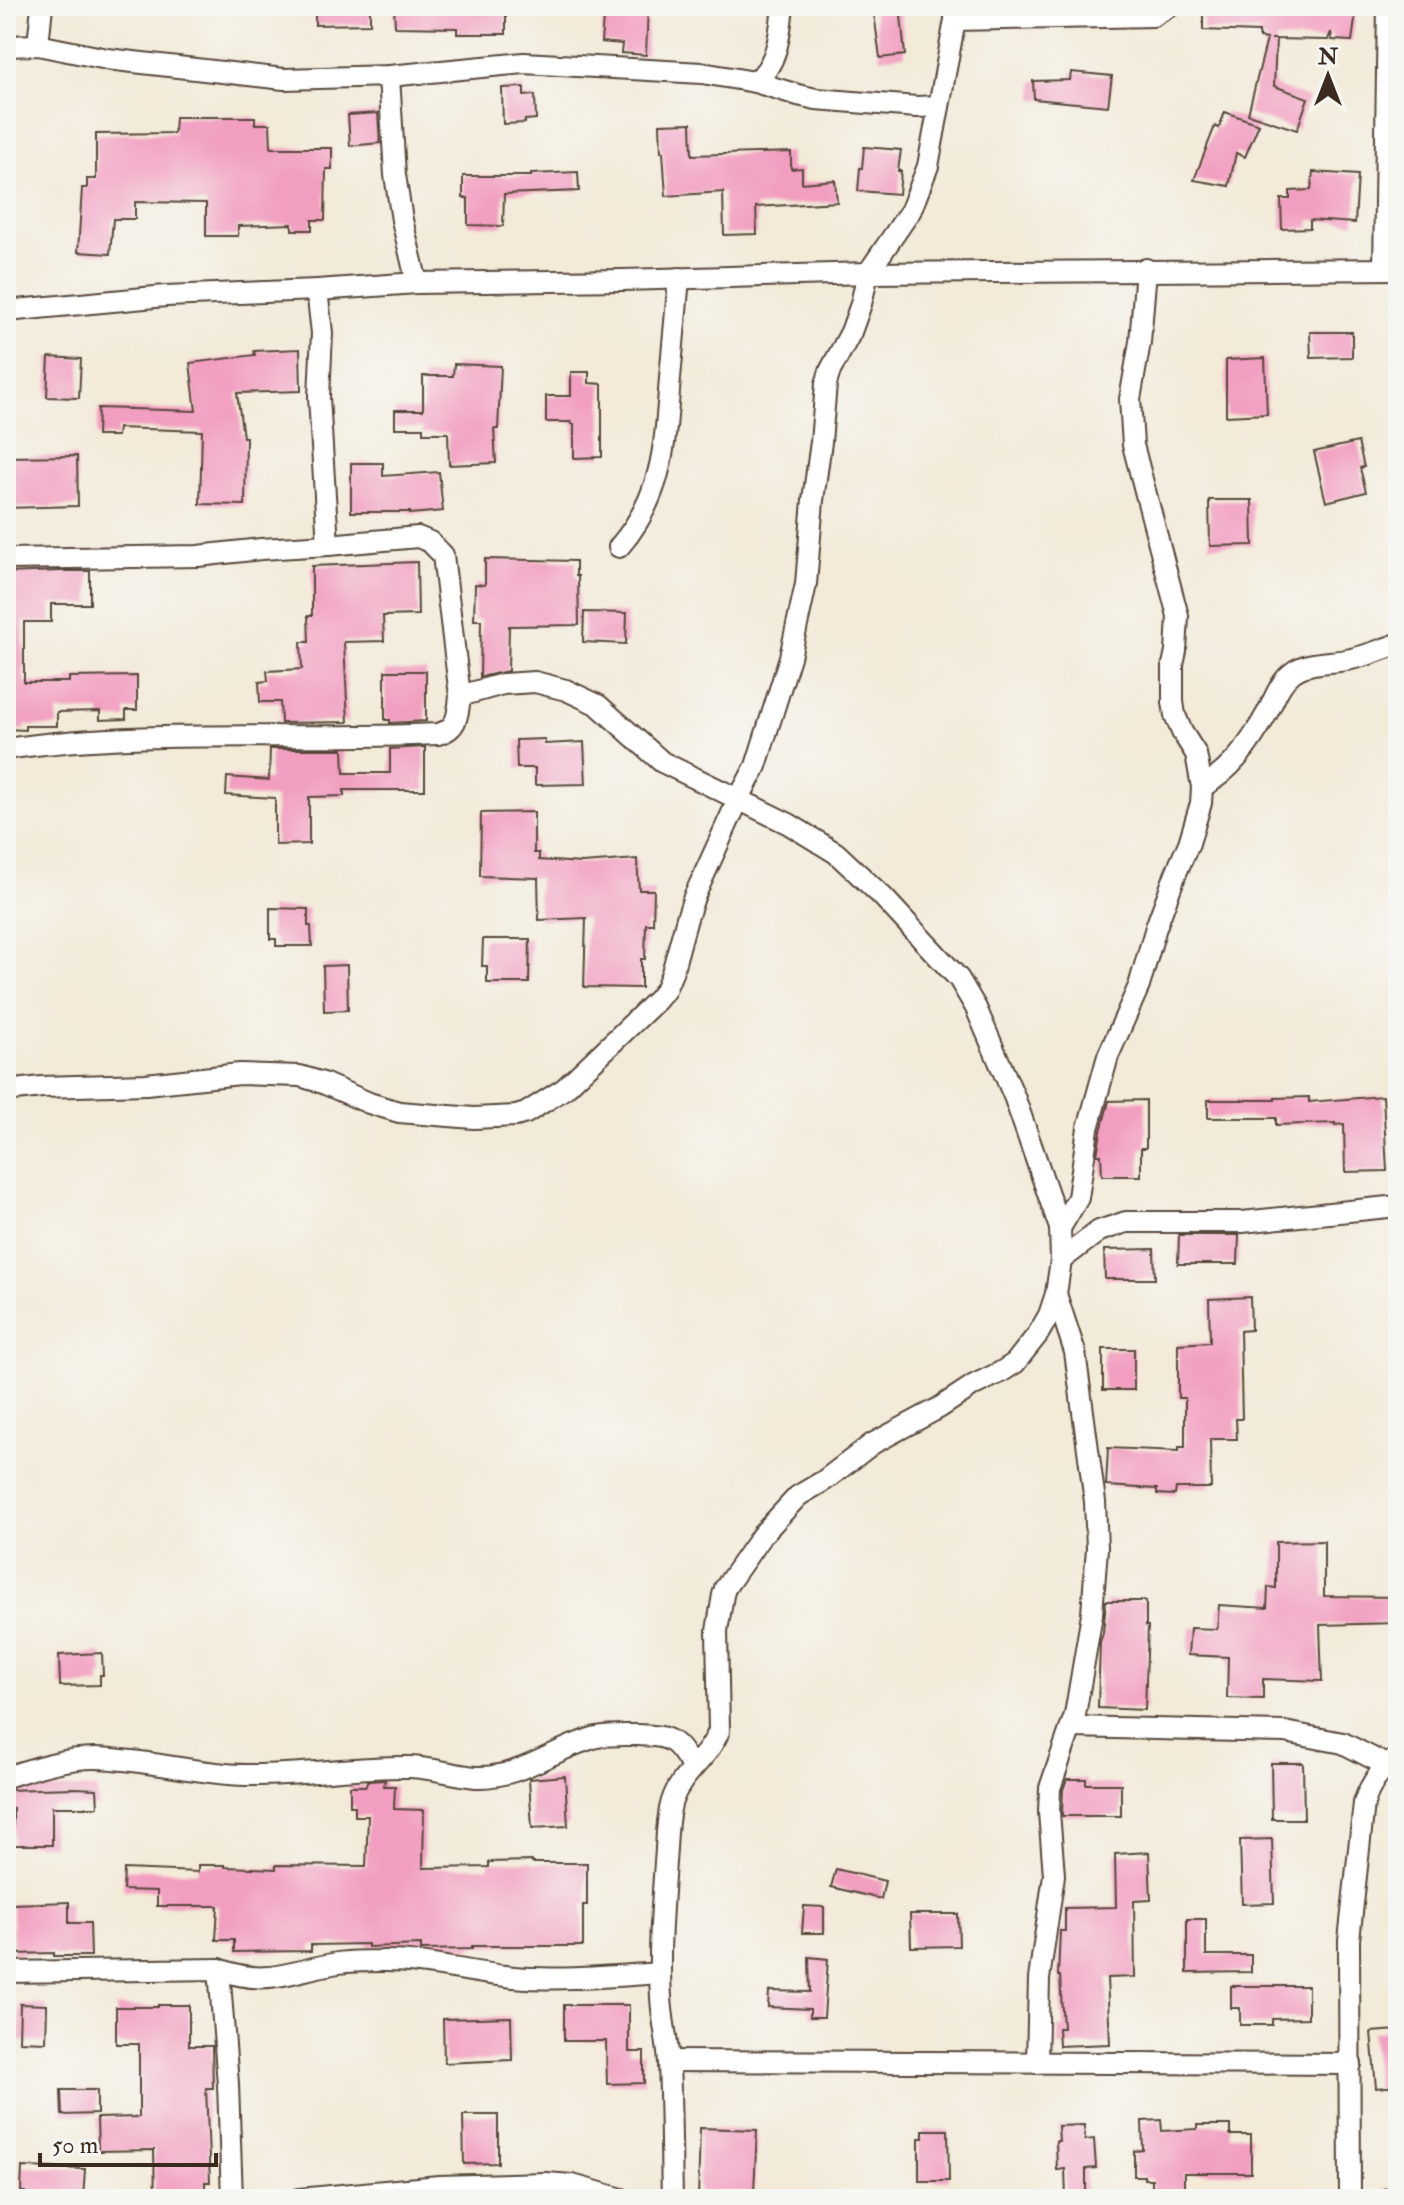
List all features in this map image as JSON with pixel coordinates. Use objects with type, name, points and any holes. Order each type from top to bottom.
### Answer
[{"type":"street","points":[[38,45],[42,6]]},
{"type":"street","points":[[755,82],[770,65],[779,40],[783,6]]},
{"type":"street","points":[[6,1091],[146,1084],[240,1074],[300,1076],[399,1112],[474,1118],[526,1113],[564,1089],[665,990],[694,897],[756,766],[790,657],[806,584],[826,384],[851,332],[868,273],[911,210],[928,166],[955,13],[1153,16],[1170,6]]},
{"type":"street","points":[[6,311],[166,296],[417,283],[1146,269],[1391,269],[1388,6]]},
{"type":"street","points":[[6,46],[38,45],[107,59],[284,79],[389,76],[524,63],[702,73],[842,102],[939,106]]},
{"type":"street","points":[[389,76],[395,175],[417,283]]},
{"type":"street","points":[[1060,1228],[1078,1198],[1088,1128],[1108,1056],[1139,986],[1161,913],[1197,820],[1202,787],[1196,754],[1175,715],[1172,686],[1178,616],[1130,424],[1130,399],[1140,342],[1146,269]]},
{"type":"street","points":[[619,547],[648,504],[663,456],[679,278]]},
{"type":"street","points":[[317,290],[322,333],[319,397],[328,545]]},
{"type":"street","points":[[6,559],[198,556],[418,537],[438,548],[443,555],[460,696],[456,721],[446,732],[438,734],[118,738],[6,749]]},
{"type":"street","points":[[1202,787],[1219,778],[1239,757],[1278,691],[1294,671],[1304,666],[1353,659],[1398,644]]},
{"type":"street","points":[[460,696],[503,684],[535,682],[566,690],[598,705],[662,762],[789,824],[836,853],[883,897],[959,979],[976,1008],[1014,1096],[1060,1228],[1061,1260],[1056,1294],[1038,1334],[1015,1363],[872,1444],[825,1480],[798,1496],[762,1535],[725,1588],[717,1631],[719,1731],[714,1745],[692,1767],[675,1792],[670,1806],[660,1973],[669,2061],[672,2199]]},
{"type":"street","points":[[1061,1260],[1099,1231],[1126,1222],[1242,1222],[1398,1206]]},
{"type":"street","points":[[1037,2063],[1039,1979],[1054,1875],[1050,1788],[1072,1727],[1092,1614],[1097,1527],[1075,1352],[1056,1294]]},
{"type":"street","points":[[1072,1727],[1285,1732],[1343,1743],[1392,1761],[1368,1787],[1364,1803],[1349,1940],[1350,2199]]},
{"type":"street","points":[[6,1777],[92,1758],[244,1775],[409,1767],[458,1775],[493,1776],[519,1769],[594,1738],[631,1735],[664,1737],[672,1741],[692,1767]]},
{"type":"street","points":[[6,1972],[219,1969],[237,1976],[270,1978],[339,1963],[384,1961],[425,1963],[514,1977],[660,1973]]},
{"type":"street","points":[[219,1969],[228,2084],[232,2199]]},
{"type":"street","points":[[669,2061],[1351,2064]]},
{"type":"street","points":[[299,2199],[439,2186],[546,2183],[572,2185],[622,2199]]},
{"type":"street","points":[[1388,2199],[1398,2197]]},
{"type":"building","points":[[394,6],[426,6],[426,11],[506,6],[506,34],[457,34],[457,28],[395,27]]},
{"type":"building","points":[[604,6],[648,6],[646,55],[621,53],[622,44],[601,42]]},
{"type":"building","points":[[873,6],[900,6],[905,55],[880,58]]},
{"type":"building","points":[[1203,6],[1357,6],[1352,41],[1332,40],[1331,32],[1328,40],[1276,39],[1274,86],[1308,98],[1297,130],[1248,114],[1267,39],[1259,38],[1259,32],[1203,30]]},
{"type":"building","points":[[315,7],[370,7],[370,24],[315,25]]},
{"type":"building","points":[[1071,72],[1112,76],[1108,106],[1034,99],[1033,81],[1070,80]]},
{"type":"building","points":[[524,87],[524,96],[535,95],[536,119],[503,124],[502,88]]},
{"type":"building","points":[[1225,112],[1259,124],[1245,157],[1236,153],[1229,186],[1194,180],[1215,126],[1219,128]]},
{"type":"building","points":[[378,113],[380,143],[350,146],[348,115]]},
{"type":"building","points":[[175,117],[255,117],[255,124],[270,124],[271,148],[332,148],[332,169],[326,169],[325,220],[312,220],[312,230],[292,230],[292,224],[238,226],[238,236],[206,236],[206,203],[135,202],[135,219],[113,219],[110,254],[78,252],[82,188],[87,188],[87,179],[96,179],[96,134],[174,133]]},
{"type":"building","points":[[691,123],[692,155],[791,152],[791,169],[802,168],[802,183],[835,180],[837,202],[756,207],[757,234],[724,235],[723,192],[666,196],[660,124]]},
{"type":"building","points":[[864,147],[901,150],[899,194],[858,191]]},
{"type":"building","points":[[578,172],[579,191],[504,194],[503,226],[468,225],[468,198],[463,198],[463,176]]},
{"type":"building","points":[[1313,172],[1358,175],[1355,223],[1310,220],[1310,228],[1282,229],[1281,199],[1290,199],[1290,191],[1311,190]]},
{"type":"building","points":[[1310,332],[1352,332],[1352,357],[1311,358]]},
{"type":"building","points":[[300,349],[301,391],[237,393],[243,437],[246,437],[245,505],[200,504],[202,431],[118,428],[117,436],[97,436],[98,408],[196,411],[190,363],[255,355],[254,351]]},
{"type":"building","points":[[49,357],[81,359],[79,398],[47,397]]},
{"type":"building","points":[[1265,358],[1267,414],[1226,416],[1226,360]]},
{"type":"building","points":[[454,364],[501,366],[498,429],[494,429],[496,463],[449,465],[448,433],[423,433],[423,428],[395,428],[395,410],[423,410],[423,376],[453,376]]},
{"type":"building","points":[[571,372],[589,372],[589,383],[602,384],[602,457],[574,458],[574,424],[546,422],[546,396],[571,396]]},
{"type":"building","points":[[1358,442],[1366,492],[1326,502],[1314,452]]},
{"type":"building","points":[[77,456],[78,506],[6,508],[6,457]]},
{"type":"building","points":[[351,463],[383,463],[383,476],[439,472],[443,511],[410,514],[351,512]]},
{"type":"building","points":[[1209,500],[1252,500],[1253,545],[1210,546]]},
{"type":"building","points":[[485,559],[576,561],[579,625],[509,626],[508,671],[480,677],[481,620],[474,620],[475,584],[485,585]]},
{"type":"building","points":[[417,562],[418,615],[383,616],[384,641],[344,642],[348,722],[281,723],[280,702],[260,702],[259,682],[268,681],[267,671],[302,669],[301,642],[309,642],[308,616],[312,616],[312,566]]},
{"type":"building","points":[[90,571],[90,604],[51,604],[51,622],[24,622],[24,682],[69,682],[69,677],[137,676],[137,710],[126,710],[126,719],[100,720],[100,711],[57,712],[57,726],[6,729],[6,573]]},
{"type":"building","points":[[584,612],[627,613],[626,644],[583,642]]},
{"type":"building","points":[[385,671],[426,671],[426,721],[390,723],[390,720],[385,720]]},
{"type":"building","points":[[545,739],[545,744],[584,742],[586,784],[535,785],[535,768],[517,768],[516,740]]},
{"type":"building","points":[[425,747],[425,790],[344,790],[344,796],[309,797],[309,844],[275,845],[275,798],[226,795],[227,777],[269,780],[270,749],[343,749],[344,773],[390,773],[390,749]]},
{"type":"building","points":[[534,812],[534,853],[539,853],[539,860],[582,863],[637,859],[639,890],[654,890],[653,924],[646,924],[645,959],[641,959],[641,988],[584,987],[586,918],[539,920],[538,878],[480,876],[481,813]]},
{"type":"building","points":[[270,908],[308,909],[312,946],[276,946],[276,939],[270,939]]},
{"type":"building","points":[[483,939],[530,939],[529,983],[487,983],[487,966],[482,966]]},
{"type":"building","points":[[347,965],[348,1010],[324,1011],[323,966]]},
{"type":"building","points":[[1383,1096],[1387,1171],[1345,1172],[1344,1124],[1276,1125],[1276,1118],[1208,1118],[1208,1100],[1309,1097],[1309,1102]]},
{"type":"building","points":[[1146,1100],[1146,1148],[1141,1148],[1141,1176],[1102,1176],[1101,1155],[1097,1155],[1109,1101]]},
{"type":"building","points":[[1179,1235],[1239,1235],[1238,1264],[1178,1264]]},
{"type":"building","points":[[1154,1249],[1155,1279],[1105,1279],[1104,1250]]},
{"type":"building","points":[[1250,1297],[1251,1330],[1240,1331],[1242,1419],[1236,1419],[1237,1439],[1210,1439],[1211,1488],[1176,1488],[1175,1495],[1157,1494],[1157,1489],[1106,1486],[1108,1448],[1179,1451],[1179,1447],[1185,1447],[1185,1398],[1178,1398],[1178,1344],[1210,1342],[1209,1299]]},
{"type":"building","points":[[1103,1349],[1134,1349],[1134,1390],[1103,1390]]},
{"type":"building","points":[[1324,1541],[1324,1596],[1398,1597],[1398,1623],[1320,1625],[1322,1681],[1263,1679],[1263,1699],[1227,1698],[1228,1657],[1188,1655],[1190,1628],[1217,1629],[1219,1605],[1267,1608],[1268,1587],[1276,1588],[1276,1542]]},
{"type":"building","points":[[1106,1601],[1146,1601],[1145,1710],[1098,1708],[1100,1642]]},
{"type":"building","points":[[102,1653],[100,1685],[60,1686],[59,1655]]},
{"type":"building","points":[[1271,1763],[1303,1763],[1304,1819],[1272,1819]]},
{"type":"building","points":[[565,1776],[568,1826],[532,1828],[529,1779]]},
{"type":"building","points":[[1067,1779],[1086,1779],[1086,1784],[1121,1784],[1121,1816],[1062,1816],[1063,1790]]},
{"type":"building","points":[[385,1780],[384,1786],[395,1786],[394,1809],[424,1810],[423,1868],[489,1867],[489,1862],[587,1863],[583,1946],[472,1946],[472,1949],[421,1950],[421,1945],[368,1947],[368,1944],[311,1945],[311,1951],[234,1952],[234,1940],[216,1940],[218,1906],[157,1906],[157,1891],[123,1890],[124,1869],[198,1872],[198,1865],[276,1869],[276,1865],[366,1866],[368,1816],[355,1816],[355,1806],[350,1806],[350,1786],[366,1786],[367,1781]]},
{"type":"building","points":[[97,1789],[98,1807],[52,1807],[52,1845],[13,1845],[13,1808],[6,1808],[6,1790]]},
{"type":"building","points":[[1272,1839],[1274,1903],[1242,1904],[1240,1840]]},
{"type":"building","points":[[1149,1852],[1151,1900],[1134,1901],[1135,1977],[1107,1978],[1110,2044],[1059,2046],[1058,2028],[1063,2028],[1058,1976],[1060,1931],[1065,1931],[1065,1908],[1116,1907],[1115,1854]]},
{"type":"building","points":[[836,1869],[885,1881],[881,1899],[831,1887]]},
{"type":"building","points":[[69,1902],[69,1923],[90,1923],[91,1956],[13,1954],[12,1904]]},
{"type":"building","points":[[804,1906],[824,1907],[824,1933],[802,1933]]},
{"type":"building","points":[[910,1914],[958,1914],[959,1946],[911,1947]]},
{"type":"building","points":[[1187,1919],[1206,1919],[1206,1955],[1251,1955],[1251,1972],[1187,1973]]},
{"type":"building","points":[[809,1957],[828,1959],[824,2017],[810,2017],[810,2009],[768,2007],[769,1991],[810,1992]]},
{"type":"building","points":[[1231,1986],[1308,1986],[1308,2018],[1272,2019],[1272,2025],[1240,2025],[1240,2008],[1231,2008]]},
{"type":"building","points":[[20,2004],[47,2005],[46,2042],[19,2041]]},
{"type":"building","points":[[189,2005],[189,2046],[212,2046],[213,2088],[206,2088],[210,2182],[205,2182],[205,2199],[155,2199],[154,2150],[98,2151],[97,2118],[139,2117],[139,2044],[116,2044],[116,2007]]},
{"type":"building","points":[[564,2005],[629,2005],[629,2052],[644,2052],[644,2083],[607,2084],[606,2041],[564,2041]]},
{"type":"building","points":[[511,2017],[512,2060],[444,2063],[443,2019]]},
{"type":"building","points":[[1398,2030],[1398,2086],[1376,2088],[1371,2032]]},
{"type":"building","points":[[61,2090],[97,2090],[97,2114],[62,2115]]},
{"type":"building","points":[[463,2115],[498,2115],[498,2163],[464,2164]]},
{"type":"building","points":[[1161,2120],[1162,2131],[1197,2129],[1197,2125],[1230,2125],[1230,2135],[1251,2135],[1251,2173],[1184,2173],[1184,2190],[1152,2192],[1152,2179],[1134,2176],[1134,2151],[1143,2150],[1142,2121]]},
{"type":"building","points":[[1084,2125],[1085,2140],[1094,2139],[1096,2168],[1086,2169],[1086,2199],[1066,2199],[1065,2169],[1057,2170],[1058,2126]]},
{"type":"building","points":[[700,2128],[757,2130],[754,2192],[720,2192],[720,2199],[698,2199]]},
{"type":"building","points":[[923,2130],[948,2130],[949,2181],[919,2181],[919,2138],[923,2138]]},
{"type":"building","points":[[22,2167],[85,2169],[83,2199],[25,2199],[25,2192],[21,2192]]}]
